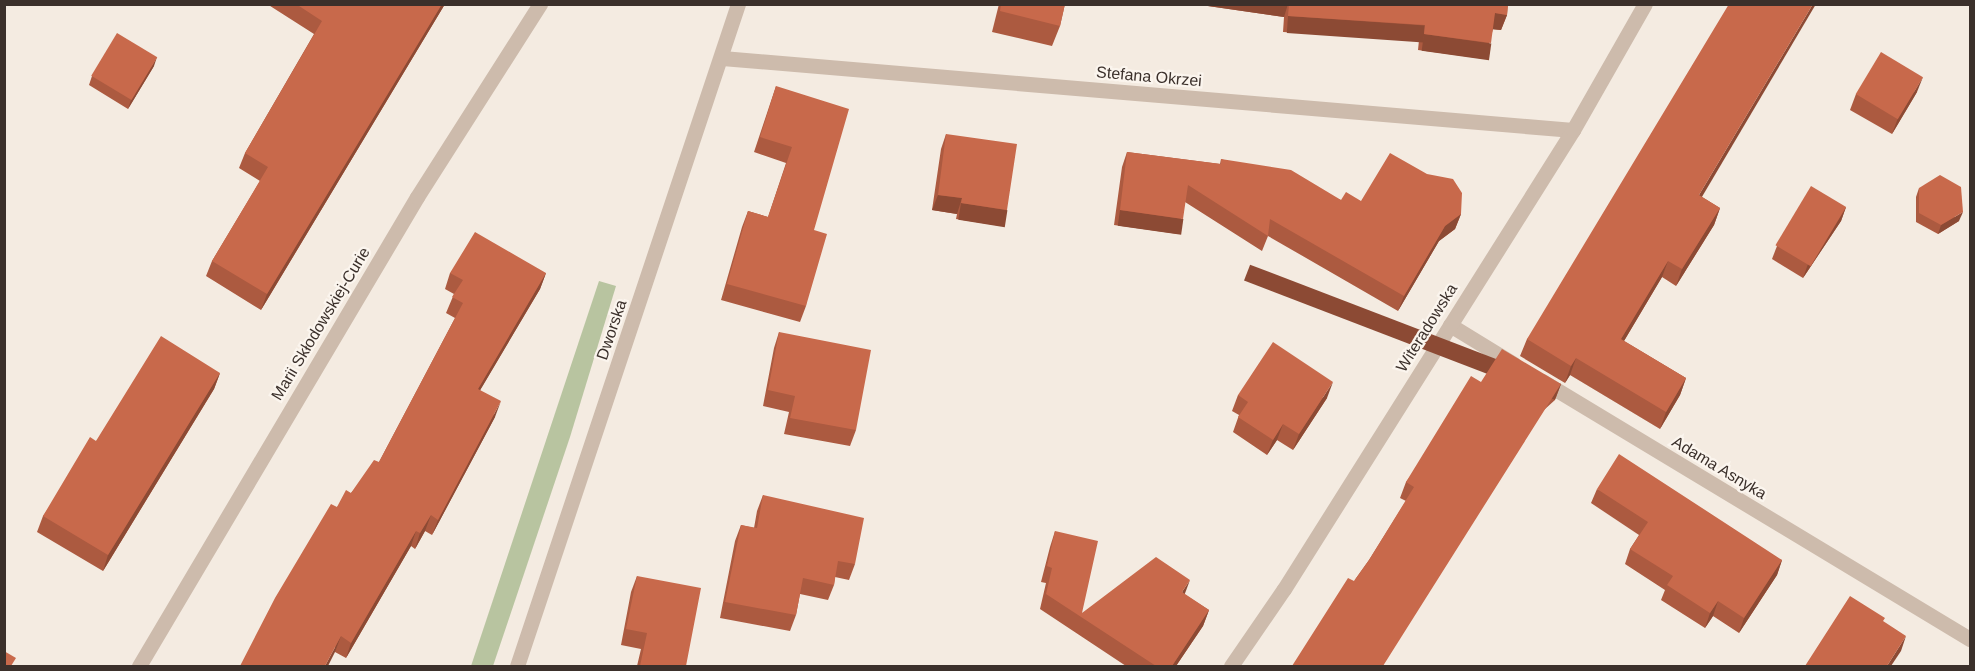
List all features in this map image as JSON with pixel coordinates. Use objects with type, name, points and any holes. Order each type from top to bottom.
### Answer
[{"type":"street","name":"Marii Skłodowskiej-Curie","points":[[139,666],[417,197],[540,4]]},
{"type":"street","name":"Dworska","points":[[517,666],[722,58],[738,4]]},
{"type":"street","name":"Witeradowska","points":[[1231,666],[1573,130],[1645,4]]},
{"type":"street","name":"Stefana Okrzei","points":[[722,58],[1573,130]]},
{"type":"street","name":"Adama Asnyka","points":[[1450,325],[1971,639]]},
{"type":"green space","points":[[599,281],[616,286],[570,437],[493,666],[471,666]]},
{"type":"building","points":[[296,4],[442,4],[267,294],[212,261],[268,167],[245,153],[322,21]]},
{"type":"building","points":[[1001,4],[1065,4],[1060,26],[1000,11]]},
{"type":"building","points":[[1289,4],[1508,4],[1507,15],[1495,13],[1491,43],[1424,34],[1425,25],[1288,16]]},
{"type":"building","points":[[1729,4],[1813,4],[1699,195],[1720,208],[1682,269],[1668,261],[1621,339],[1686,378],[1666,412],[1576,358],[1571,366],[1527,339]]},
{"type":"building","points":[[117,33],[157,57],[132,100],[91,76]]},
{"type":"building","points":[[1881,52],[1923,77],[1898,119],[1856,94]]},
{"type":"building","points":[[776,86],[849,109],[814,230],[827,234],[806,306],[727,284],[748,211],[768,217],[792,147],[760,137]]},
{"type":"building","points":[[946,134],[1017,144],[1007,210],[961,203],[962,198],[938,195]]},
{"type":"building","points":[[1127,152],[1221,164],[1221,159],[1291,170],[1341,200],[1346,192],[1361,201],[1390,153],[1427,174],[1453,179],[1462,193],[1461,214],[1445,226],[1404,296],[1270,219],[1268,236],[1188,185],[1183,219],[1120,210]]},
{"type":"building","points":[[1940,175],[1961,187],[1963,212],[1941,225],[1919,213],[1919,188]]},
{"type":"building","points":[[1811,186],[1846,207],[1811,266],[1775,245]]},
{"type":"building","points":[[475,232],[546,273],[478,389],[501,401],[438,520],[431,515],[420,533],[416,531],[351,643],[341,636],[325,666],[240,666],[275,598],[331,504],[337,507],[346,490],[351,493],[374,460],[379,462],[463,303],[452,297],[463,280],[450,273]]},
{"type":"building","points":[[779,332],[871,350],[856,430],[790,418],[795,396],[768,390]]},
{"type":"building","points":[[161,336],[220,373],[108,555],[43,516],[90,437],[96,441]]},
{"type":"building","points":[[1273,342],[1333,382],[1299,434],[1283,424],[1273,440],[1238,417],[1248,402],[1238,395]]},
{"type":"building","points":[[1502,349],[1561,384],[1383,666],[1292,666],[1348,578],[1354,581],[1369,560],[1414,487],[1406,482],[1471,376],[1481,382]]},
{"type":"building","points":[[1619,454],[1782,560],[1744,618],[1718,601],[1710,613],[1667,585],[1673,576],[1630,549],[1648,522],[1597,489]]},
{"type":"building","points":[[763,495],[864,518],[855,564],[838,561],[834,585],[803,578],[796,615],[725,602],[741,525],[757,528]]},
{"type":"building","points":[[1055,531],[1098,541],[1082,613],[1156,557],[1190,580],[1182,592],[1209,610],[1172,666],[1156,666],[1046,594],[1052,568],[1047,566]]},
{"type":"building","points":[[637,576],[701,588],[686,666],[640,666],[647,633],[626,629]]},
{"type":"building","points":[[1850,596],[1885,618],[1883,621],[1906,636],[1887,666],[1805,666]]},
{"type":"building","points":[[4,651],[16,658],[11,666],[4,666]]}]
